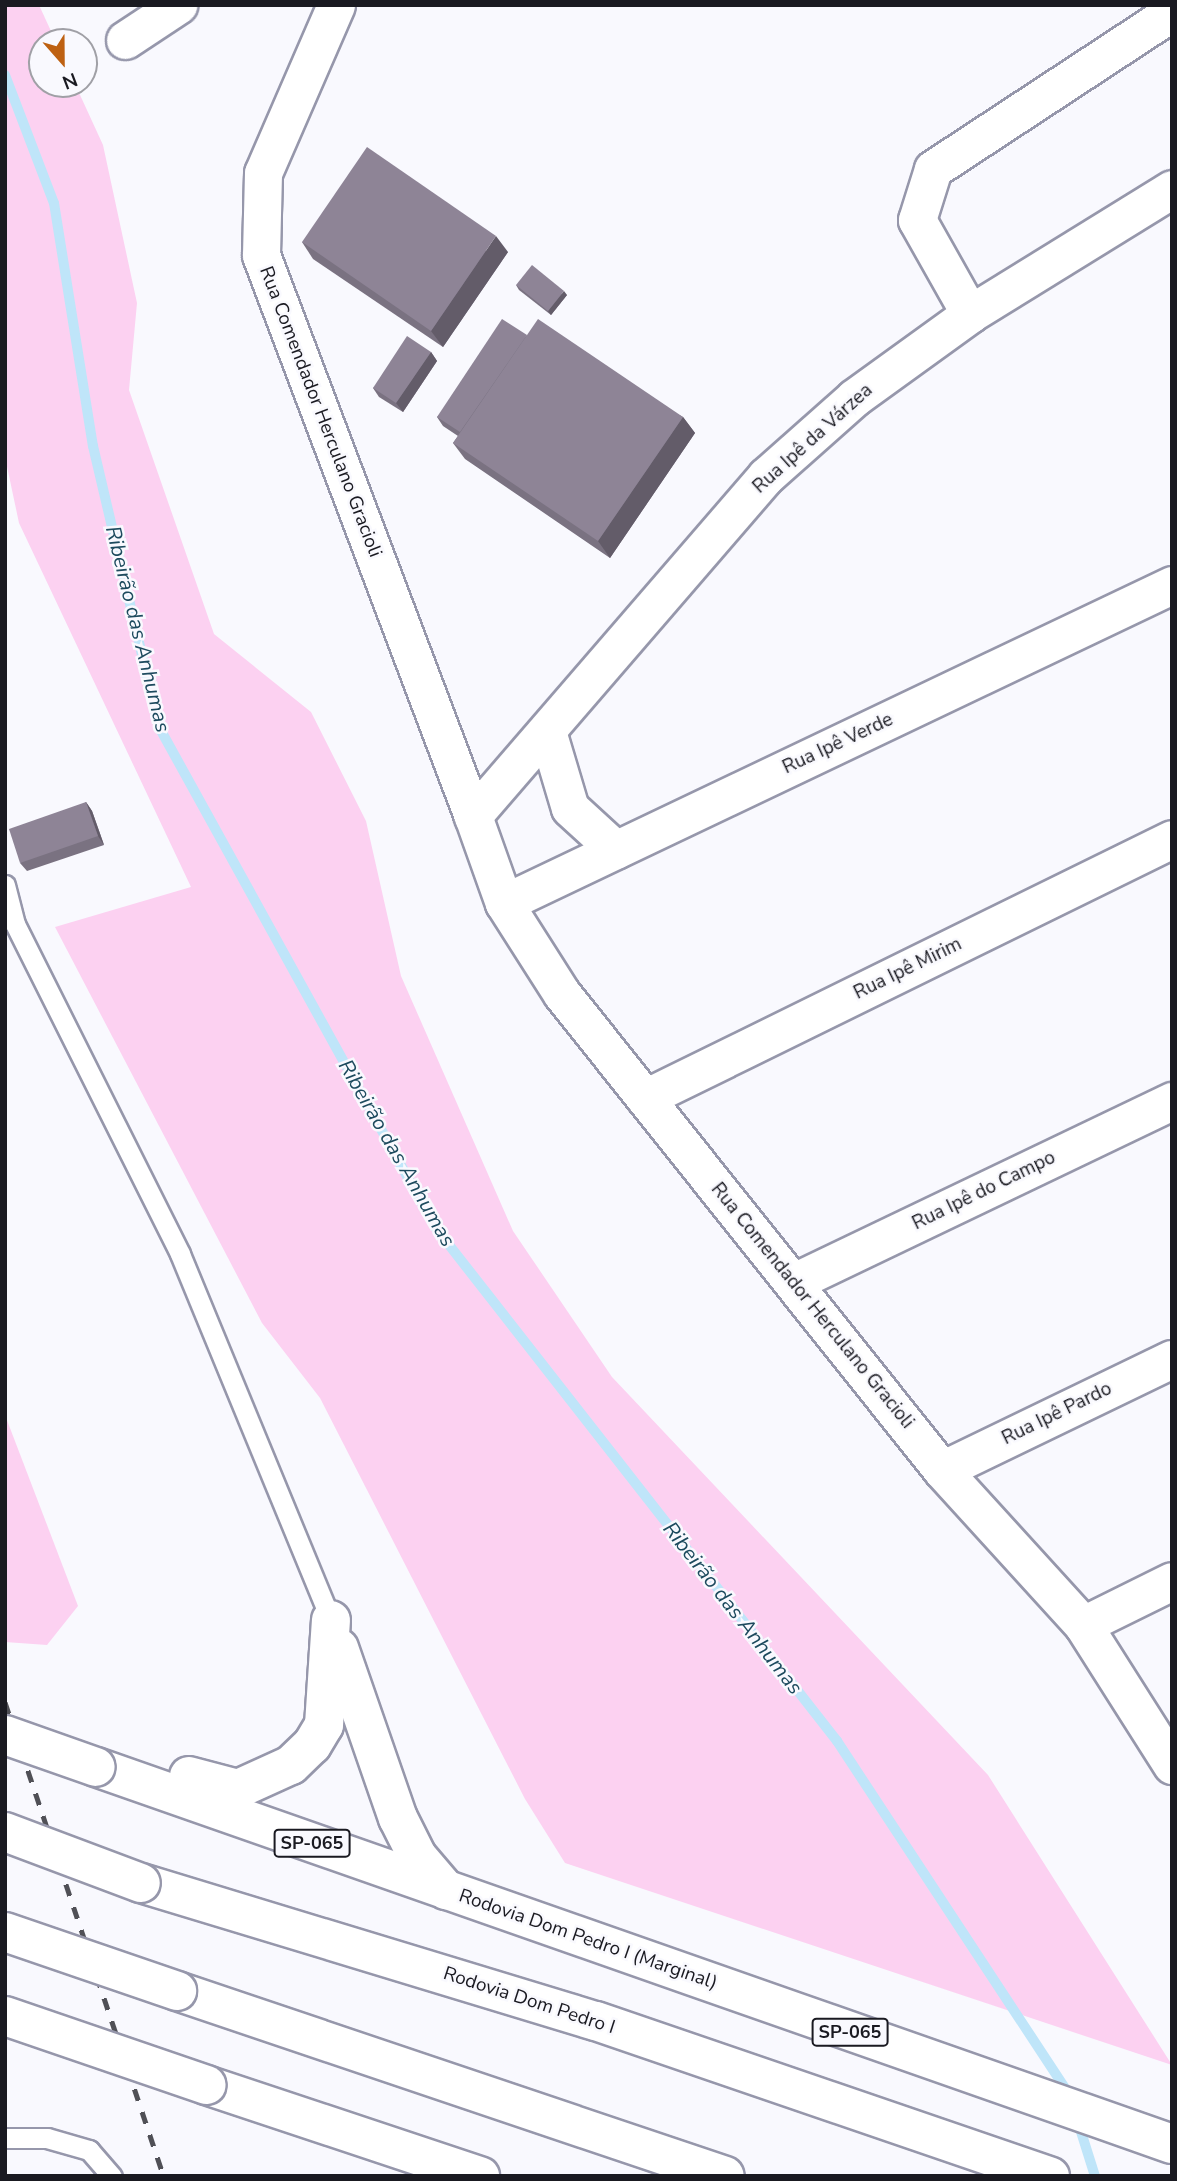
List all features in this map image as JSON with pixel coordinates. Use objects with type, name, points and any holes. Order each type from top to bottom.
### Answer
[{"type":"highway","points":[[96,1768],[163,1769],[238,1789],[291,1765],[324,1725],[331,1620]]},
{"type":"highway","points":[[331,1620],[364,1733],[398,1818],[417,1856],[446,1890]]},
{"type":"highway","name":"Rodovia Dom Pedro I (Marginal)","points":[[5,1735],[1172,2144]]},
{"type":"highway","name":"Rodovia Dom Pedro I","points":[[5,1832],[141,1883],[596,2021],[1050,2176]]},
{"type":"highway","points":[[5,1932],[724,2176]]},
{"type":"highway","points":[[5,2016],[480,2176]]},
{"type":"street","points":[[125,40],[178,5]]},
{"type":"street","name":"Rua Comendador Herculano Gracioli","points":[[335,5],[263,173],[261,255],[504,903],[562,994],[796,1281],[942,1470],[1083,1625],[1172,1765]]},
{"type":"street","points":[[970,314],[917,220],[933,169],[1169,13]]},
{"type":"street","name":"Rua Ipê da Várzea","points":[[476,823],[547,730],[766,477],[854,398],[970,314],[1172,189]]},
{"type":"street","name":"Rua Ipê Verde","points":[[504,903],[1172,585]]},
{"type":"street","points":[[547,730],[570,808],[616,850]]},
{"type":"street","name":"Rua Ipê Mirim","points":[[645,1098],[1172,839]]},
{"type":"street","name":"Rua Ipê do Campo","points":[[796,1281],[1172,1101]]},
{"type":"street","name":"Rua Ipê Pardo","points":[[942,1470],[1172,1359]]},
{"type":"street","points":[[1083,1625],[1172,1581]]},
{"type":"lane","points":[[5,885],[15,924],[180,1254],[331,1620]]},
{"type":"lane","points":[[5,2138],[47,2138],[89,2150],[112,2176]]},
{"type":"shaded area","points":[[5,5],[39,5],[50,28],[28,28],[28,98],[81,98],[103,145],[137,303],[129,390],[214,634],[311,712],[366,821],[401,976],[513,1231],[612,1377],[988,1775],[1172,2065],[565,1863],[525,1799],[320,1398],[262,1323],[55,927],[191,887],[19,523],[5,457]]},
{"type":"shaded area","points":[[5,1415],[78,1606],[47,1645],[5,1642]]},
{"type":"building","points":[[367,147],[496,236],[431,331],[302,242]]},
{"type":"building","points":[[532,265],[564,291],[548,311],[516,285]]},
{"type":"building","points":[[502,319],[527,335],[460,432],[437,417]]},
{"type":"building","points":[[538,319],[683,417],[598,541],[453,443]]},
{"type":"building","points":[[407,336],[431,352],[396,403],[373,388]]},
{"type":"building","points":[[86,802],[98,836],[20,863],[9,829]]},
{"type":"waterway","name":"Ribeirão das Anhumas","points":[[5,75],[54,203],[93,446],[159,727],[435,1227],[837,1741],[1071,2097]]},
{"type":"waterway","name":"Ribeirão das Anhumas","points":[[1077,2119],[1095,2176]]},
{"type":"railway","points":[[5,1702],[164,2176]]}]
